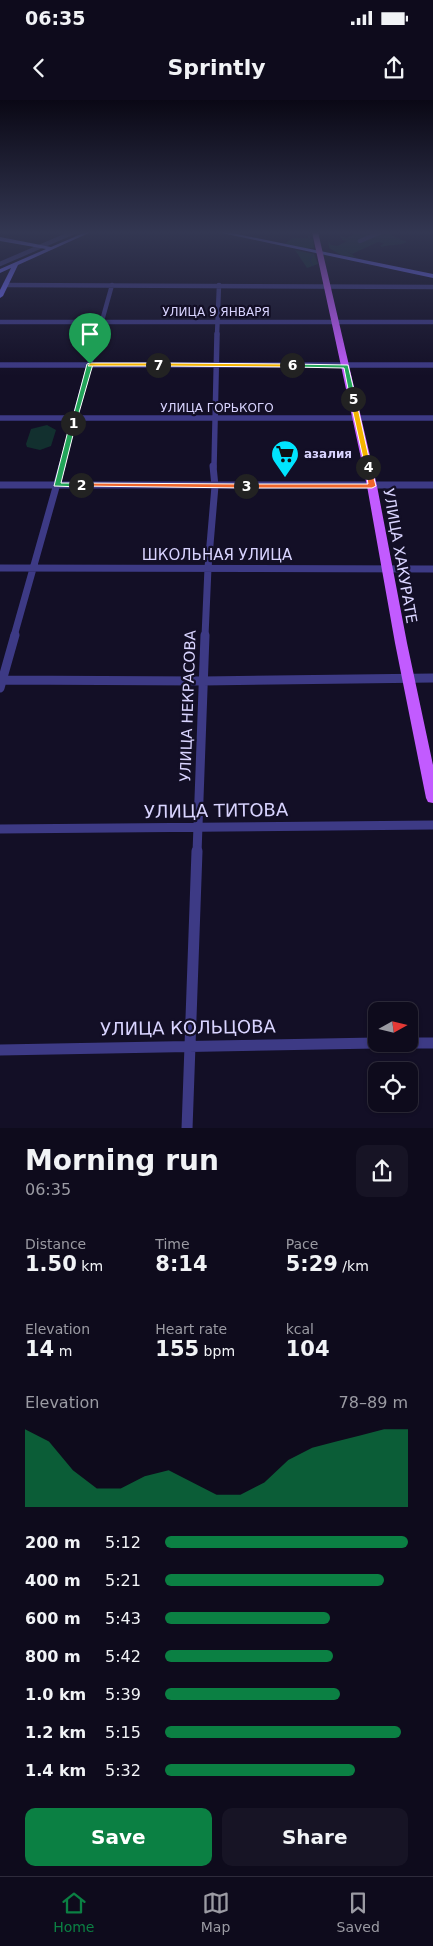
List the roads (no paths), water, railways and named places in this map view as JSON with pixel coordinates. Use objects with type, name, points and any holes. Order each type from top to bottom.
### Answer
[{"type":"main road","points":[[0,296],[8,280]]},
{"type":"main road","name":"УЛИЦА ХАКУРАТЕ","points":[[325,280],[372,486],[408,678],[433,798]]},
{"type":"street","points":[[5,285],[433,287]]},
{"type":"street","points":[[112,285],[1,683],[433,678]]},
{"type":"street","name":"УЛИЦА НЕКРАСОВА","points":[[187,1128],[203,681],[208,568],[215,486],[213,460],[219,285]]},
{"type":"street","name":"УЛИЦА 9 ЯНВАРЯ","points":[[0,322],[433,322]]},
{"type":"street","points":[[0,365],[433,365]]},
{"type":"street","name":"УЛИЦА ГОРЬКОГО","points":[[0,418],[433,418]]},
{"type":"street","points":[[0,484],[215,486],[433,485]]},
{"type":"street","name":"ШКОЛЬНАЯ УЛИЦА","points":[[0,568],[433,569]]},
{"type":"street","name":"УЛИЦА ТИТОВА","points":[[0,829],[433,825]]},
{"type":"street","name":"УЛИЦА КОЛЬЦОВА","points":[[0,1050],[368,1043]]},
{"type":"street","points":[[418,1043],[433,1043]]},
{"type":"place","name":"азалия","points":[[285,478]]}]
